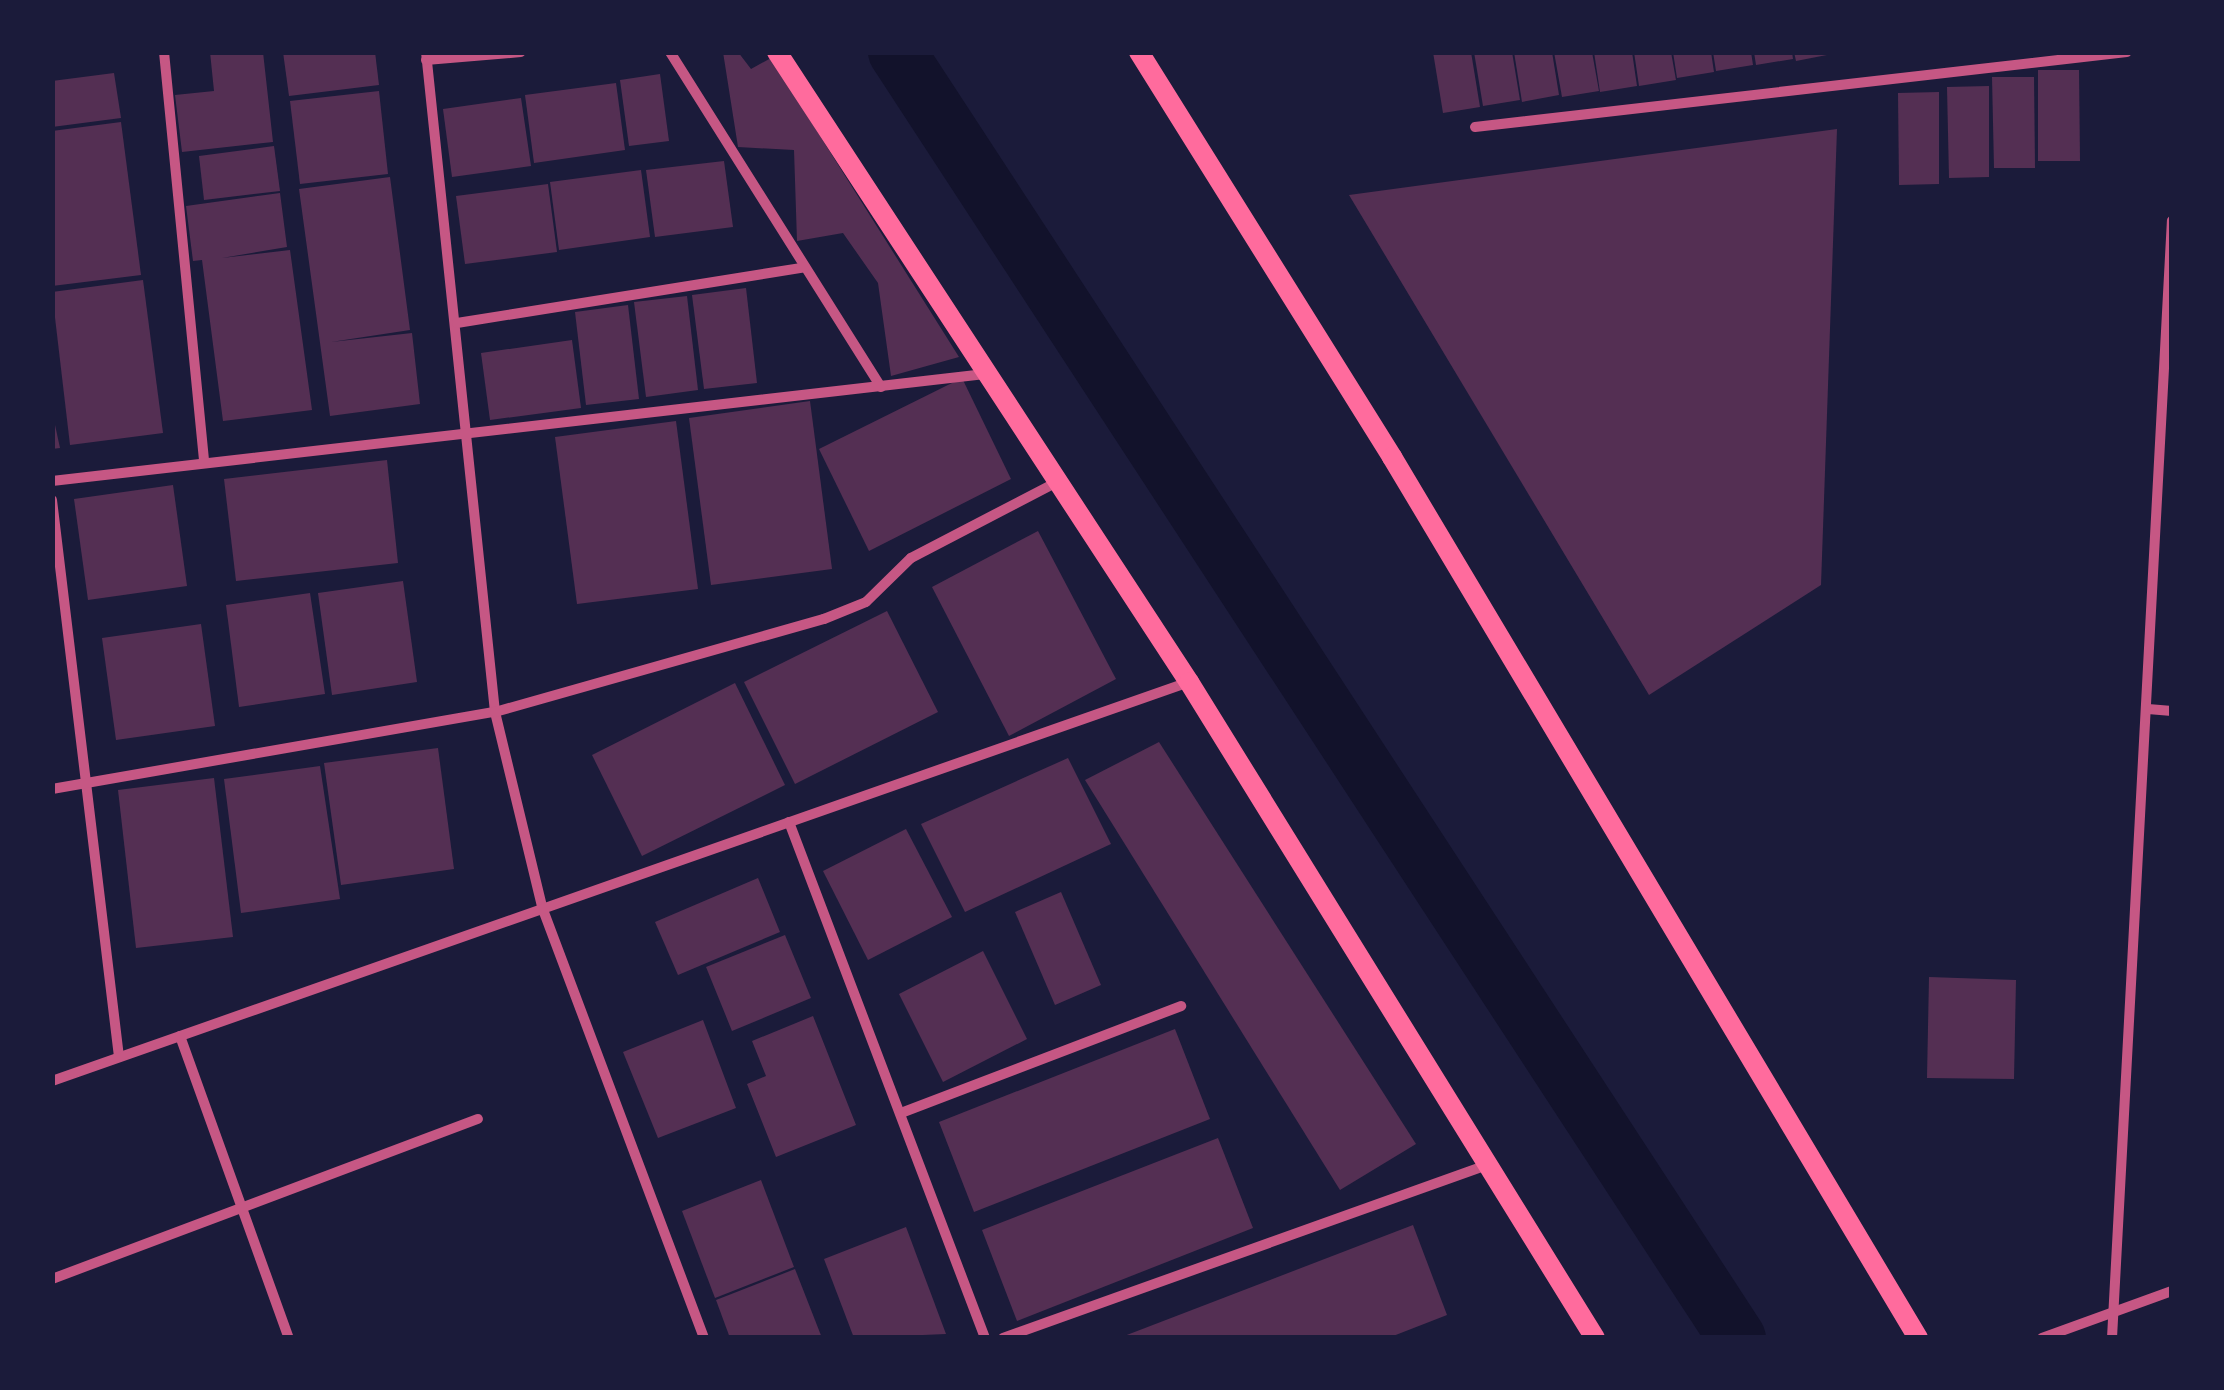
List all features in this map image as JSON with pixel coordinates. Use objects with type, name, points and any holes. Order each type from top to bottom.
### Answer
[{"type":"main road","points":[[777,52],[1189,682],[1595,1338]]},
{"type":"main road","points":[[1139,52],[1392,457],[1918,1338]]},
{"type":"street","points":[[164,52],[204,463]]},
{"type":"street","points":[[520,52],[426,56],[470,434],[495,712],[542,907],[704,1338]]},
{"type":"street","points":[[670,52],[881,386]]},
{"type":"street","points":[[1475,127],[2126,52]]},
{"type":"street","points":[[2112,1338],[2117,1310],[2172,221]]},
{"type":"street","points":[[457,323],[806,267]]},
{"type":"street","points":[[52,481],[988,374]]},
{"type":"street","points":[[52,789],[495,712],[866,602],[911,558],[1058,482]]},
{"type":"street","points":[[52,500],[119,1058]]},
{"type":"street","points":[[52,1080],[1189,682]]},
{"type":"street","points":[[2148,709],[2172,711]]},
{"type":"street","points":[[790,822],[985,1338]]},
{"type":"street","points":[[900,1113],[1181,1006]]},
{"type":"street","points":[[180,1036],[289,1338]]},
{"type":"street","points":[[52,1279],[478,1119]]},
{"type":"street","points":[[1003,1338],[1488,1164]]},
{"type":"street","points":[[2042,1338],[2172,1291]]},
{"type":"building","points":[[210,52],[263,52],[273,142],[182,152],[175,95],[214,91]]},
{"type":"building","points":[[283,52],[375,52],[379,85],[289,96]]},
{"type":"building","points":[[723,52],[738,52],[751,69],[771,58],[959,357],[891,376],[878,283],[843,233],[797,241],[794,150],[738,147]]},
{"type":"building","points":[[1433,52],[1471,52],[1480,107],[1443,113]]},
{"type":"building","points":[[1474,52],[1512,52],[1520,100],[1483,106]]},
{"type":"building","points":[[1514,52],[1552,52],[1559,95],[1522,102]]},
{"type":"building","points":[[1554,52],[1592,52],[1599,91],[1562,97]]},
{"type":"building","points":[[1594,52],[1632,52],[1637,86],[1600,92]]},
{"type":"building","points":[[1634,52],[1671,52],[1676,80],[1639,86]]},
{"type":"building","points":[[1673,52],[1711,52],[1714,72],[1677,78]]},
{"type":"building","points":[[1713,52],[1751,52],[1753,65],[1716,71]]},
{"type":"building","points":[[1754,52],[1792,52],[1793,59],[1756,65]]},
{"type":"building","points":[[1794,52],[1832,52],[1832,54],[1796,61]]},
{"type":"building","points":[[2038,70],[2079,70],[2080,161],[2038,161]]},
{"type":"building","points":[[114,73],[121,118],[52,127],[52,81]]},
{"type":"building","points":[[660,74],[669,141],[629,146],[620,80]]},
{"type":"building","points":[[1992,77],[2034,77],[2035,168],[1994,168]]},
{"type":"building","points":[[616,83],[625,150],[534,163],[525,95]]},
{"type":"building","points":[[1989,86],[1989,177],[1949,178],[1947,87]]},
{"type":"building","points":[[379,91],[388,174],[300,184],[290,101]]},
{"type":"building","points":[[1939,92],[1939,184],[1899,185],[1898,93]]},
{"type":"building","points":[[521,98],[531,166],[452,177],[443,109]]},
{"type":"building","points":[[121,122],[141,275],[52,286],[52,131]]},
{"type":"building","points":[[1837,129],[1821,585],[1649,695],[1349,195]]},
{"type":"building","points":[[274,146],[280,191],[204,200],[199,156]]},
{"type":"building","points":[[724,161],[733,227],[655,237],[646,170]]},
{"type":"building","points":[[641,170],[650,237],[559,250],[550,182]]},
{"type":"building","points":[[390,177],[410,330],[331,342],[412,333],[420,404],[330,416],[299,189]]},
{"type":"building","points":[[548,184],[557,252],[465,264],[456,196]]},
{"type":"building","points":[[280,193],[287,247],[222,258],[290,250],[312,410],[223,421],[202,260],[193,261],[186,206]]},
{"type":"building","points":[[143,280],[163,433],[70,445],[52,292]]},
{"type":"building","points":[[746,288],[757,383],[704,389],[692,295]]},
{"type":"building","points":[[687,296],[698,390],[646,397],[634,302]]},
{"type":"building","points":[[628,305],[639,399],[586,405],[575,312]]},
{"type":"building","points":[[572,340],[581,408],[490,420],[481,353]]},
{"type":"building","points":[[962,378],[1011,479],[869,551],[819,449]]},
{"type":"building","points":[[810,401],[832,569],[711,585],[689,418]]},
{"type":"building","points":[[52,411],[60,448],[52,449]]},
{"type":"building","points":[[676,421],[698,589],[577,604],[555,437]]},
{"type":"building","points":[[387,460],[398,563],[236,581],[224,479]]},
{"type":"building","points":[[173,485],[187,586],[88,600],[74,499]]},
{"type":"building","points":[[1038,531],[1116,679],[1009,736],[932,587]]},
{"type":"building","points":[[403,581],[417,682],[332,695],[318,593]]},
{"type":"building","points":[[310,593],[325,694],[239,707],[226,605]]},
{"type":"building","points":[[887,611],[938,712],[795,784],[744,682]]},
{"type":"building","points":[[201,624],[215,726],[116,740],[102,638]]},
{"type":"building","points":[[735,683],[785,785],[642,856],[592,755]]},
{"type":"building","points":[[1159,742],[1416,1144],[1340,1190],[1085,780]]},
{"type":"building","points":[[438,748],[454,869],[341,885],[324,763]]},
{"type":"building","points":[[1068,758],[1111,844],[965,912],[921,824]]},
{"type":"building","points":[[320,766],[340,899],[241,913],[224,779]]},
{"type":"building","points":[[214,778],[233,937],[136,948],[118,790]]},
{"type":"building","points":[[906,829],[952,917],[868,960],[823,871]]},
{"type":"building","points":[[758,878],[780,932],[678,975],[655,922]]},
{"type":"building","points":[[1061,892],[1101,985],[1055,1005],[1015,912]]},
{"type":"building","points":[[785,935],[811,998],[732,1031],[706,967]]},
{"type":"building","points":[[983,951],[1027,1039],[943,1082],[899,994]]},
{"type":"building","points":[[1929,977],[2016,980],[2014,1079],[1927,1078]]},
{"type":"building","points":[[813,1016],[856,1125],[776,1157],[747,1084],[766,1076],[752,1041]]},
{"type":"building","points":[[703,1020],[736,1108],[658,1138],[623,1052]]},
{"type":"building","points":[[1175,1029],[1210,1119],[974,1212],[939,1122]]},
{"type":"building","points":[[1218,1138],[1253,1228],[1017,1321],[982,1230]]},
{"type":"building","points":[[761,1180],[794,1267],[715,1298],[682,1211]]},
{"type":"building","points":[[1413,1225],[1447,1315],[1388,1338],[1119,1338]]},
{"type":"building","points":[[906,1227],[946,1334],[854,1338],[824,1259]]},
{"type":"building","points":[[795,1269],[822,1338],[730,1338],[716,1300]]},
{"type":"waterway","points":[[897,52],[1737,1338]]}]
